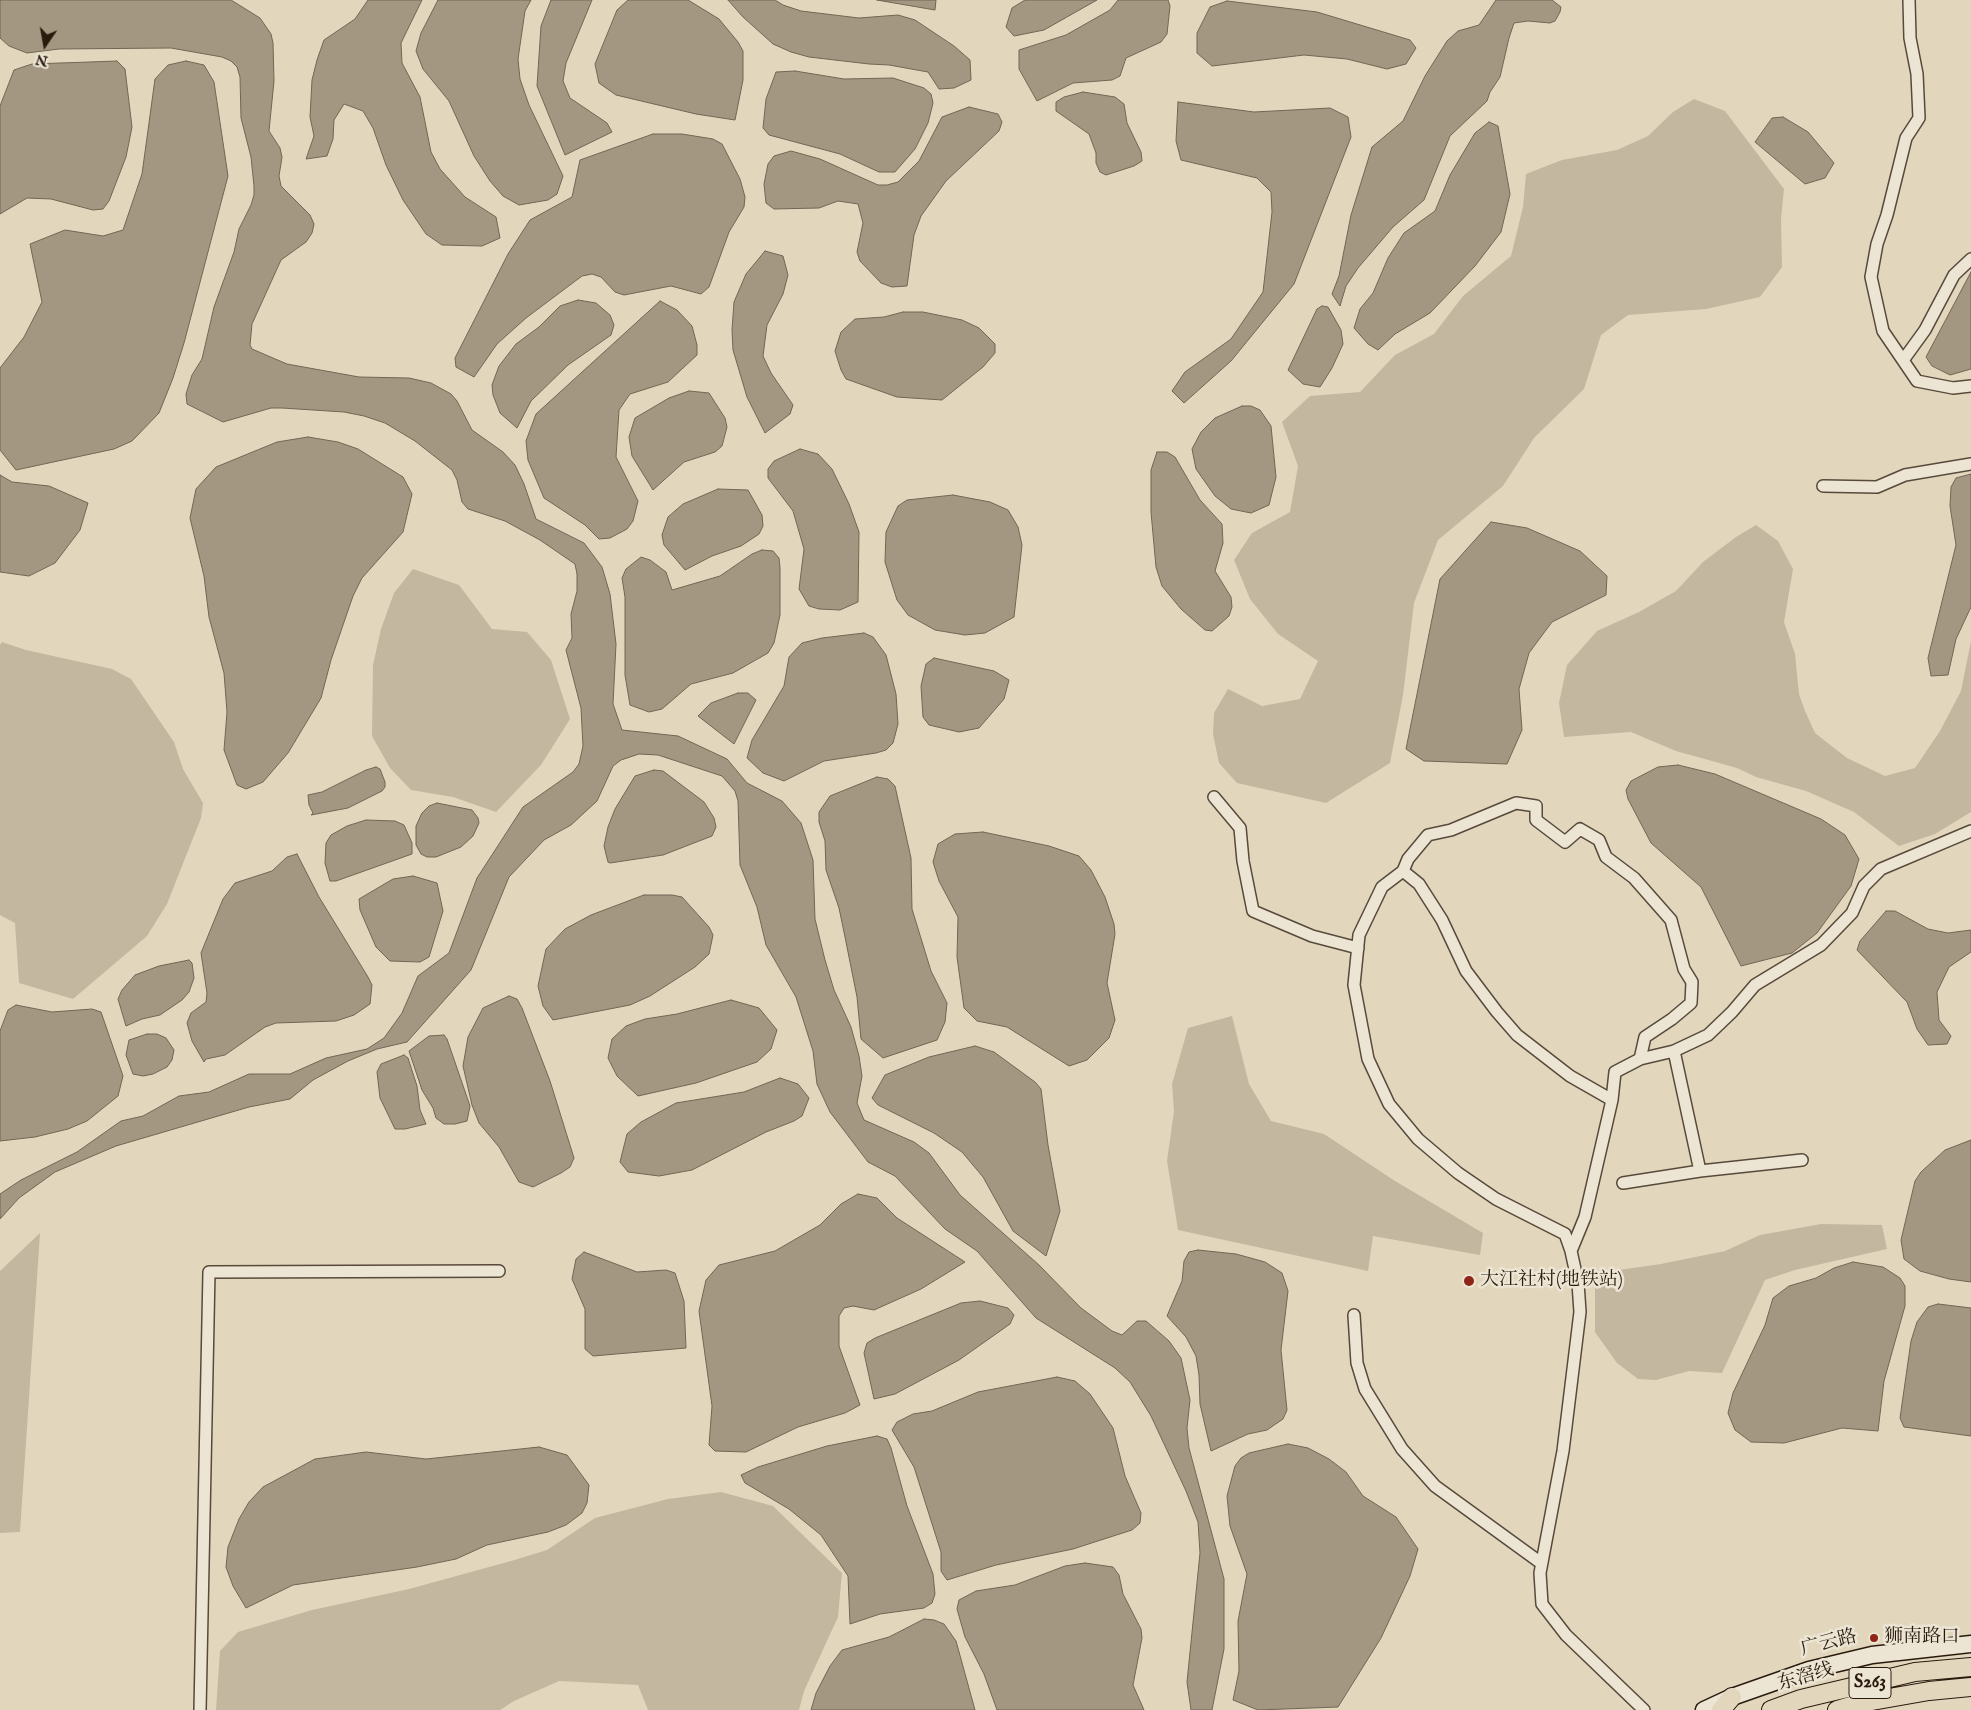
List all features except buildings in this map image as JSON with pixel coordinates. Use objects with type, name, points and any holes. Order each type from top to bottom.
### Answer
[{"type":"main road","name":"广云路","points":[[1704,1710],[1726,1704],[1809,1670],[1872,1655],[1971,1644]]},
{"type":"main road","name":"东滘线","points":[[1771,1710],[1801,1699],[1915,1672],[1971,1667]]},
{"type":"main road","name":"S263","points":[[1836,1710],[1860,1702],[1928,1691],[1971,1687]]},
{"type":"street","points":[[1909,0],[1910,38],[1917,74],[1919,118],[1906,138],[1887,215],[1877,244],[1871,277],[1883,331],[1917,381],[1953,388],[1971,386]]},
{"type":"street","points":[[1904,360],[1925,330],[1954,275],[1971,259]]},
{"type":"street","points":[[1823,486],[1876,486],[1905,475],[1971,464]]},
{"type":"street","points":[[1214,797],[1240,828],[1243,861],[1253,911],[1312,936],[1358,948]]},
{"type":"street","points":[[1640,1058],[1645,1037],[1672,1019],[1691,1003],[1692,982],[1684,968],[1671,920],[1634,878],[1606,857],[1599,840],[1580,829],[1564,842],[1536,820],[1536,806],[1516,804],[1459,828],[1428,835],[1408,860],[1403,871],[1382,887],[1359,935],[1354,985],[1368,1059],[1389,1104],[1418,1139],[1458,1173],[1496,1198],[1565,1234],[1571,1251],[1578,1283],[1580,1312],[1563,1451],[1541,1563],[1542,1604],[1566,1636],[1644,1710]]},
{"type":"street","points":[[1571,1251],[1585,1217],[1612,1100],[1615,1072],[1640,1058],[1674,1051],[1708,1035],[1732,1012],[1755,985],[1821,945],[1852,913],[1864,886],[1881,869],[1971,831]]},
{"type":"street","points":[[1403,871],[1419,884],[1442,920],[1466,971],[1517,1035],[1570,1076],[1612,1100]]},
{"type":"street","points":[[1674,1051],[1700,1171]]},
{"type":"street","points":[[1623,1183],[1700,1171],[1802,1160]]},
{"type":"street","points":[[200,1710],[208,1272],[499,1270]]},
{"type":"street","points":[[1354,1315],[1357,1363],[1364,1389],[1402,1449],[1435,1486],[1541,1563]]},
{"type":"shaded area","points":[[0,0],[231,0],[260,18],[271,34],[273,43],[274,81],[269,131],[280,148],[282,157],[279,176],[281,186],[310,215],[314,224],[312,233],[306,242],[281,260],[252,324],[250,345],[252,349],[287,364],[359,377],[409,378],[431,383],[451,394],[457,401],[472,430],[503,452],[515,465],[524,484],[536,519],[584,543],[602,567],[610,594],[616,644],[613,704],[622,730],[678,736],[727,759],[747,783],[782,801],[801,823],[813,860],[815,919],[825,960],[834,990],[851,1027],[859,1056],[862,1076],[857,1103],[864,1120],[914,1142],[929,1153],[960,1195],[1039,1265],[1081,1308],[1112,1331],[1122,1335],[1137,1321],[1146,1321],[1169,1341],[1181,1358],[1190,1400],[1187,1428],[1189,1448],[1224,1579],[1224,1649],[1212,1710],[1191,1710],[1187,1682],[1200,1553],[1198,1522],[1186,1491],[1151,1416],[1130,1382],[1115,1368],[1036,1318],[977,1251],[945,1229],[895,1176],[868,1162],[830,1112],[817,1084],[813,1051],[796,997],[766,945],[757,907],[740,865],[738,801],[735,791],[722,776],[658,755],[639,754],[621,760],[613,766],[597,801],[571,825],[544,840],[509,877],[471,970],[407,1042],[377,1049],[348,1061],[313,1080],[290,1099],[249,1107],[116,1146],[55,1172],[19,1198],[0,1219],[0,1194],[21,1180],[77,1152],[121,1121],[143,1116],[179,1096],[209,1092],[249,1074],[290,1074],[326,1058],[367,1049],[384,1038],[402,1013],[418,976],[449,953],[477,878],[523,807],[573,772],[579,764],[583,746],[581,708],[566,650],[572,638],[571,614],[577,591],[575,564],[540,540],[505,521],[468,509],[462,502],[457,480],[452,470],[415,441],[385,423],[344,412],[282,408],[271,408],[223,422],[187,404],[186,394],[192,375],[202,359],[214,307],[234,252],[239,229],[254,195],[251,157],[241,118],[240,77],[237,67],[231,61],[222,57],[171,48],[59,49],[27,53],[9,46],[0,38]]},
{"type":"shaded area","points":[[368,0],[422,0],[401,43],[402,63],[420,97],[431,152],[440,169],[465,197],[496,217],[500,238],[482,246],[442,245],[426,234],[403,200],[386,165],[373,128],[363,111],[344,104],[334,120],[333,139],[327,156],[306,159],[314,136],[310,117],[312,80],[324,40],[355,19]]},
{"type":"shaded area","points":[[438,0],[531,0],[525,11],[518,59],[520,79],[529,105],[563,176],[557,194],[548,200],[519,205],[503,196],[490,181],[474,156],[449,101],[423,69],[416,51],[421,33]]},
{"type":"shaded area","points":[[551,0],[592,0],[566,63],[563,81],[570,98],[607,123],[612,132],[565,155],[537,86],[541,26]]},
{"type":"shaded area","points":[[628,0],[688,0],[719,19],[743,51],[743,80],[735,120],[696,114],[616,95],[599,83],[595,64],[617,10]]},
{"type":"shaded area","points":[[728,0],[775,0],[801,11],[859,18],[898,15],[915,20],[954,46],[970,60],[971,80],[954,88],[939,89],[928,72],[889,65],[809,57],[791,52],[773,44],[743,17]]},
{"type":"shaded area","points":[[877,0],[936,0],[935,10]]},
{"type":"shaded area","points":[[1025,0],[1097,0],[1044,30],[1014,36],[1006,27],[1012,8]]},
{"type":"shaded area","points":[[1118,0],[1168,0],[1170,6],[1167,34],[1161,42],[1126,58],[1120,76],[1112,80],[1073,83],[1037,101],[1019,69],[1019,50],[1066,35],[1110,10]]},
{"type":"shaded area","points":[[1496,0],[1552,0],[1561,7],[1555,21],[1550,23],[1528,21],[1514,23],[1500,77],[1490,92],[1487,101],[1450,136],[1424,200],[1393,227],[1358,268],[1346,286],[1340,306],[1332,294],[1339,276],[1351,215],[1372,147],[1403,121],[1425,76],[1447,41],[1458,31],[1479,25]]},
{"type":"shaded area","points":[[1227,1],[1317,12],[1410,40],[1416,48],[1406,64],[1387,69],[1347,59],[1304,55],[1212,66],[1197,53],[1197,33],[1210,7]]},
{"type":"shaded area","points":[[117,61],[125,69],[132,127],[126,157],[109,201],[103,209],[93,210],[51,199],[27,198],[0,214],[0,106],[14,70],[32,64]]},
{"type":"shaded area","points":[[186,61],[204,65],[214,82],[228,176],[184,343],[159,413],[132,441],[114,449],[16,470],[0,450],[0,368],[24,337],[42,302],[30,244],[65,230],[103,236],[123,230],[142,174],[155,79],[168,65]]},
{"type":"shaded area","points":[[795,71],[844,79],[893,78],[924,88],[931,94],[933,103],[928,123],[915,149],[895,172],[879,172],[840,154],[769,135],[763,128],[766,99],[776,72]]},
{"type":"shaded area","points":[[1083,92],[1115,97],[1124,104],[1127,123],[1141,152],[1142,161],[1134,166],[1106,175],[1100,172],[1089,134],[1056,111],[1056,102],[1064,97]]},
{"type":"shaded area","points":[[1694,99],[1725,111],[1784,189],[1781,219],[1782,267],[1760,297],[1706,309],[1628,315],[1601,335],[1584,389],[1534,438],[1503,486],[1438,540],[1414,603],[1403,695],[1390,763],[1326,803],[1237,783],[1219,763],[1213,734],[1214,713],[1228,689],[1262,706],[1300,699],[1318,661],[1278,634],[1250,599],[1234,560],[1252,533],[1290,512],[1298,466],[1282,422],[1310,396],[1360,392],[1395,355],[1434,334],[1463,296],[1511,256],[1523,207],[1526,174],[1562,160],[1617,150],[1648,136],[1673,112]]},
{"type":"shaded area","points":[[1178,102],[1254,112],[1330,108],[1348,117],[1351,137],[1294,284],[1231,361],[1184,403],[1172,391],[1185,372],[1231,339],[1263,292],[1272,212],[1271,192],[1257,178],[1181,160],[1176,141]]},
{"type":"shaded area","points":[[969,107],[998,114],[1002,122],[999,131],[946,181],[921,216],[914,235],[907,286],[892,287],[881,283],[860,261],[857,252],[863,223],[858,204],[838,201],[819,208],[774,209],[766,203],[764,184],[768,164],[774,156],[791,151],[820,159],[878,185],[887,185],[898,182],[919,161],[942,117]]},
{"type":"shaded area","points":[[1783,117],[1808,132],[1834,163],[1825,178],[1805,184],[1755,142],[1772,118]]},
{"type":"shaded area","points":[[1489,122],[1498,126],[1510,194],[1501,232],[1475,266],[1430,313],[1395,334],[1378,350],[1368,344],[1354,328],[1360,309],[1373,293],[1388,258],[1404,233],[1435,211],[1450,175],[1475,133]]},
{"type":"shaded area","points":[[653,134],[682,134],[713,139],[722,144],[740,179],[745,197],[744,207],[729,232],[709,287],[701,294],[671,286],[624,295],[615,292],[601,277],[592,274],[582,276],[526,318],[497,344],[474,377],[456,367],[455,358],[508,254],[530,220],[572,197],[580,160]]},
{"type":"shaded area","points":[[765,251],[783,256],[788,275],[783,294],[767,325],[763,356],[771,373],[793,405],[790,414],[765,433],[747,397],[733,350],[732,330],[734,302],[746,274]]},
{"type":"shaded area","points":[[1971,272],[1971,369],[1950,375],[1932,366],[1926,357]]},
{"type":"shaded area","points":[[578,300],[596,303],[610,315],[614,325],[611,335],[568,365],[531,401],[517,428],[500,413],[493,395],[492,385],[499,366],[516,344],[539,327],[560,306]]},
{"type":"shaded area","points":[[660,301],[677,310],[692,326],[697,345],[697,355],[668,382],[630,394],[619,410],[616,457],[638,501],[633,521],[627,529],[610,538],[599,539],[585,525],[544,498],[528,460],[526,441],[536,414]]},
{"type":"shaded area","points":[[1322,306],[1328,307],[1341,330],[1343,344],[1332,368],[1320,387],[1303,384],[1288,370],[1317,309]]},
{"type":"shaded area","points":[[903,312],[923,312],[962,320],[979,328],[995,344],[995,353],[983,367],[942,400],[897,397],[846,379],[835,351],[841,332],[855,319],[884,317]]},
{"type":"shaded area","points":[[689,391],[709,393],[725,418],[727,427],[722,446],[715,452],[684,462],[653,490],[632,456],[629,437],[635,418],[669,398]]},
{"type":"shaded area","points":[[1242,406],[1251,406],[1260,410],[1271,426],[1276,477],[1269,505],[1251,513],[1231,509],[1215,496],[1196,469],[1192,449],[1201,432],[1215,418]]},
{"type":"shaded area","points":[[308,437],[338,442],[358,449],[403,477],[412,494],[403,532],[362,578],[353,596],[331,660],[321,698],[288,753],[263,782],[246,789],[237,785],[224,750],[227,712],[224,673],[209,617],[204,576],[190,518],[196,489],[216,467],[277,442]]},
{"type":"shaded area","points":[[800,449],[818,454],[832,469],[849,504],[859,532],[858,602],[840,610],[819,609],[809,606],[799,589],[804,549],[793,511],[768,478],[768,469],[774,461]]},
{"type":"shaded area","points":[[1157,452],[1167,452],[1175,457],[1200,500],[1222,524],[1223,543],[1215,571],[1231,597],[1232,607],[1229,616],[1212,631],[1205,630],[1181,609],[1162,586],[1156,567],[1151,512],[1151,470]]},
{"type":"shaded area","points":[[1971,474],[1971,607],[1956,639],[1948,675],[1931,676],[1928,658],[1956,545],[1950,506],[1951,487],[1956,478]]},
{"type":"shaded area","points":[[0,475],[12,482],[49,486],[88,503],[80,530],[55,563],[29,576],[0,572]]},
{"type":"shaded area","points":[[718,489],[748,490],[762,515],[763,526],[759,534],[741,546],[712,556],[685,570],[664,545],[662,535],[668,517],[683,504]]},
{"type":"shaded area","points":[[953,495],[990,502],[1008,510],[1018,527],[1022,545],[1014,617],[985,633],[965,635],[935,630],[908,615],[897,600],[885,562],[886,532],[898,506],[907,500]]},
{"type":"shaded area","points":[[1491,522],[1527,528],[1580,551],[1607,576],[1606,595],[1552,622],[1529,653],[1519,689],[1522,730],[1507,764],[1424,761],[1406,749],[1440,579]]},
{"type":"shaded area","points":[[1756,525],[1778,541],[1793,569],[1784,622],[1795,654],[1799,694],[1805,711],[1815,733],[1847,758],[1885,776],[1915,768],[1940,731],[1961,691],[1971,641],[1971,812],[1935,834],[1899,846],[1854,812],[1806,791],[1756,777],[1737,768],[1676,751],[1631,732],[1564,737],[1559,703],[1567,665],[1597,631],[1639,612],[1676,591],[1703,562],[1736,537]]},
{"type":"shaded area","points":[[762,550],[773,551],[779,558],[780,568],[780,615],[774,643],[768,653],[733,673],[691,684],[662,709],[649,712],[630,705],[625,675],[625,597],[622,578],[626,569],[641,557],[650,560],[666,572],[672,590],[720,576],[752,554]]},
{"type":"shaded area","points":[[413,569],[459,585],[492,629],[527,632],[551,660],[570,719],[541,765],[496,812],[453,797],[411,790],[390,768],[372,736],[373,665],[381,629],[394,593]]},
{"type":"shaded area","points":[[864,633],[873,637],[886,655],[896,694],[898,724],[893,743],[886,750],[876,753],[824,761],[784,781],[763,773],[747,758],[752,740],[784,686],[789,657],[802,643],[822,638]]},
{"type":"shaded area","points":[[2,642],[26,650],[112,669],[131,679],[174,742],[183,769],[203,803],[201,818],[167,904],[147,936],[73,999],[19,983],[15,923],[0,915],[0,645]]},
{"type":"shaded area","points":[[934,658],[994,671],[1009,680],[1004,699],[979,728],[959,732],[929,725],[923,717],[921,686],[926,664]]},
{"type":"shaded area","points":[[738,693],[748,693],[756,700],[734,744],[698,716],[711,703]]},
{"type":"shaded area","points":[[1678,765],[1715,774],[1821,819],[1845,835],[1859,859],[1851,886],[1817,933],[1792,953],[1741,966],[1701,887],[1651,843],[1628,799],[1626,790],[1631,781],[1658,767]]},
{"type":"shaded area","points":[[376,767],[380,769],[385,782],[385,787],[382,791],[348,808],[311,815],[313,813],[309,805],[308,795],[322,792]]},
{"type":"shaded area","points":[[654,770],[663,771],[704,802],[714,818],[716,827],[712,836],[663,855],[610,863],[608,862],[604,846],[608,827],[615,809],[635,776]]},
{"type":"shaded area","points":[[877,777],[888,779],[895,786],[911,858],[912,909],[931,971],[947,1003],[945,1022],[937,1040],[883,1058],[861,1039],[857,997],[839,908],[826,870],[825,841],[819,822],[819,812],[830,796]]},
{"type":"shaded area","points":[[437,803],[472,810],[479,823],[473,836],[461,847],[436,857],[427,857],[421,854],[416,845],[416,826],[422,813],[429,806]]},
{"type":"shaded area","points":[[366,820],[395,821],[404,825],[412,843],[412,854],[336,881],[330,881],[325,863],[326,843],[331,835],[347,826]]},
{"type":"shaded area","points":[[983,832],[1049,846],[1079,856],[1091,870],[1105,897],[1114,924],[1115,934],[1107,983],[1115,1020],[1109,1038],[1087,1060],[1069,1066],[1007,1027],[977,1021],[964,1008],[957,957],[958,917],[939,881],[933,862],[938,844],[955,834]]},
{"type":"shaded area","points":[[297,854],[319,897],[372,985],[370,1004],[354,1015],[336,1021],[276,1023],[265,1027],[225,1055],[206,1059],[204,1062],[192,1041],[187,1023],[191,1013],[206,1002],[207,993],[201,953],[223,899],[235,883],[272,871],[287,857]]},
{"type":"shaded area","points":[[413,876],[437,883],[443,911],[429,957],[420,962],[390,961],[376,947],[360,910],[359,899],[393,879]]},
{"type":"shaded area","points":[[644,895],[682,897],[709,927],[713,935],[709,954],[695,967],[650,996],[630,1005],[553,1020],[543,1006],[538,986],[546,949],[565,929],[591,915]]},
{"type":"shaded area","points":[[1886,911],[1895,911],[1928,929],[1948,933],[1971,930],[1971,952],[1949,967],[1937,992],[1939,1020],[1951,1036],[1947,1044],[1928,1045],[1917,1029],[1907,1002],[1857,950],[1860,941]]},
{"type":"shaded area","points":[[189,960],[192,963],[194,978],[189,992],[182,1000],[160,1015],[142,1019],[126,1026],[118,999],[122,990],[135,975],[159,966]]},
{"type":"shaded area","points":[[509,996],[517,999],[522,1008],[550,1081],[574,1158],[570,1167],[533,1187],[519,1182],[499,1147],[479,1123],[472,1105],[463,1066],[468,1037],[483,1008]]},
{"type":"shaded area","points":[[731,1000],[759,1008],[777,1030],[771,1049],[757,1062],[696,1083],[638,1096],[617,1076],[608,1058],[612,1039],[626,1026],[645,1019],[677,1014]]},
{"type":"shaded area","points":[[16,1005],[52,1012],[92,1009],[101,1012],[123,1076],[118,1096],[87,1121],[68,1129],[35,1137],[0,1141],[0,1031],[8,1010]]},
{"type":"shaded area","points":[[1232,1016],[1249,1084],[1271,1121],[1324,1134],[1395,1181],[1483,1233],[1480,1255],[1373,1236],[1368,1271],[1178,1230],[1167,1161],[1174,1111],[1172,1084],[1188,1028]]},
{"type":"shaded area","points":[[147,1034],[157,1034],[166,1038],[174,1050],[172,1060],[167,1067],[153,1074],[143,1076],[133,1074],[126,1055],[129,1040]]},
{"type":"shaded area","points":[[444,1035],[470,1106],[467,1121],[455,1124],[444,1124],[436,1118],[433,1108],[422,1090],[409,1051],[429,1036]]},
{"type":"shaded area","points":[[975,1046],[994,1052],[1035,1082],[1041,1089],[1048,1145],[1060,1211],[1046,1256],[1013,1231],[983,1177],[962,1152],[934,1133],[878,1105],[872,1098],[885,1075],[929,1057]]},
{"type":"shaded area","points":[[404,1055],[408,1058],[417,1086],[420,1110],[426,1124],[405,1129],[395,1129],[380,1098],[377,1072],[381,1064]]},
{"type":"shaded area","points":[[780,1078],[798,1084],[809,1098],[802,1116],[794,1121],[766,1132],[692,1170],[659,1176],[628,1172],[620,1162],[627,1134],[641,1122],[676,1103],[744,1092]]},
{"type":"shaded area","points":[[1971,1140],[1971,1282],[1949,1279],[1920,1271],[1904,1259],[1901,1240],[1915,1181],[1921,1172],[1945,1150]]},
{"type":"shaded area","points":[[858,1194],[877,1198],[897,1218],[965,1262],[921,1289],[874,1310],[853,1306],[844,1308],[839,1316],[839,1346],[860,1405],[845,1413],[798,1427],[746,1452],[715,1451],[709,1445],[712,1406],[699,1311],[706,1280],[719,1265],[775,1251],[820,1225],[841,1204]]},
{"type":"shaded area","points":[[1821,1224],[1882,1225],[1887,1249],[1795,1270],[1765,1280],[1722,1373],[1689,1371],[1656,1380],[1638,1379],[1617,1363],[1595,1332],[1595,1288],[1601,1276],[1619,1270],[1661,1264],[1725,1251],[1760,1235]]},
{"type":"shaded area","points":[[40,1233],[20,1532],[0,1533],[0,1271]]},
{"type":"shaded area","points":[[1198,1250],[1236,1254],[1265,1262],[1282,1273],[1288,1291],[1281,1350],[1287,1410],[1283,1419],[1267,1430],[1248,1434],[1211,1451],[1200,1404],[1196,1356],[1186,1337],[1167,1316],[1182,1281],[1184,1261],[1189,1252]]},
{"type":"shaded area","points":[[584,1252],[637,1272],[666,1270],[675,1273],[684,1301],[686,1348],[593,1356],[585,1349],[585,1309],[572,1279],[576,1259]]},
{"type":"shaded area","points":[[1853,1262],[1883,1267],[1900,1278],[1905,1286],[1905,1306],[1884,1381],[1878,1431],[1842,1428],[1784,1443],[1751,1442],[1735,1430],[1728,1413],[1733,1393],[1765,1325],[1773,1298],[1789,1286],[1816,1278],[1834,1268]]},
{"type":"shaded area","points":[[980,1301],[1008,1308],[1014,1315],[1010,1324],[959,1360],[895,1394],[874,1399],[864,1353],[867,1343],[961,1303]]},
{"type":"shaded area","points":[[1938,1304],[1971,1308],[1971,1436],[1904,1427],[1900,1418],[1911,1341],[1917,1322],[1928,1307]]},
{"type":"shaded area","points":[[1057,1377],[1075,1381],[1090,1394],[1113,1428],[1125,1476],[1141,1513],[1140,1523],[1132,1530],[1073,1549],[996,1565],[947,1580],[941,1571],[941,1552],[914,1467],[892,1430],[897,1422],[913,1414],[932,1411],[978,1392]]},
{"type":"shaded area","points":[[877,1436],[887,1439],[891,1448],[907,1506],[933,1574],[935,1594],[932,1603],[924,1608],[880,1614],[850,1624],[848,1576],[821,1535],[789,1509],[745,1483],[741,1475],[758,1467],[827,1446]]},
{"type":"shaded area","points":[[1288,1444],[1308,1448],[1329,1459],[1346,1472],[1363,1496],[1396,1517],[1418,1549],[1410,1576],[1381,1638],[1338,1707],[1258,1710],[1233,1700],[1239,1671],[1238,1621],[1247,1574],[1230,1526],[1227,1496],[1235,1466],[1241,1458],[1249,1453]]},
{"type":"shaded area","points":[[539,1447],[567,1455],[589,1485],[587,1503],[582,1513],[566,1525],[548,1532],[487,1545],[456,1559],[417,1567],[293,1585],[246,1608],[233,1586],[226,1567],[228,1547],[239,1519],[249,1502],[263,1487],[315,1459],[366,1452],[426,1459]]},
{"type":"shaded area","points":[[721,1492],[773,1506],[842,1573],[838,1617],[804,1691],[799,1710],[648,1710],[638,1685],[559,1681],[514,1701],[500,1710],[216,1710],[220,1651],[238,1632],[312,1610],[409,1589],[547,1550],[595,1518],[668,1499]]},
{"type":"shaded area","points":[[1085,1563],[1113,1567],[1119,1575],[1123,1594],[1141,1629],[1142,1638],[1133,1685],[1144,1710],[997,1710],[984,1674],[965,1637],[957,1609],[959,1600],[976,1591],[1015,1585],[1065,1566]]},
{"type":"shaded area","points":[[924,1619],[944,1624],[956,1641],[975,1710],[811,1710],[816,1693],[830,1666],[842,1650],[889,1637]]},
{"type":"place","name":"大江社村(地铁站)","points":[[1469,1281]]},
{"type":"place","name":"狮南路口","points":[[1874,1638]]}]
